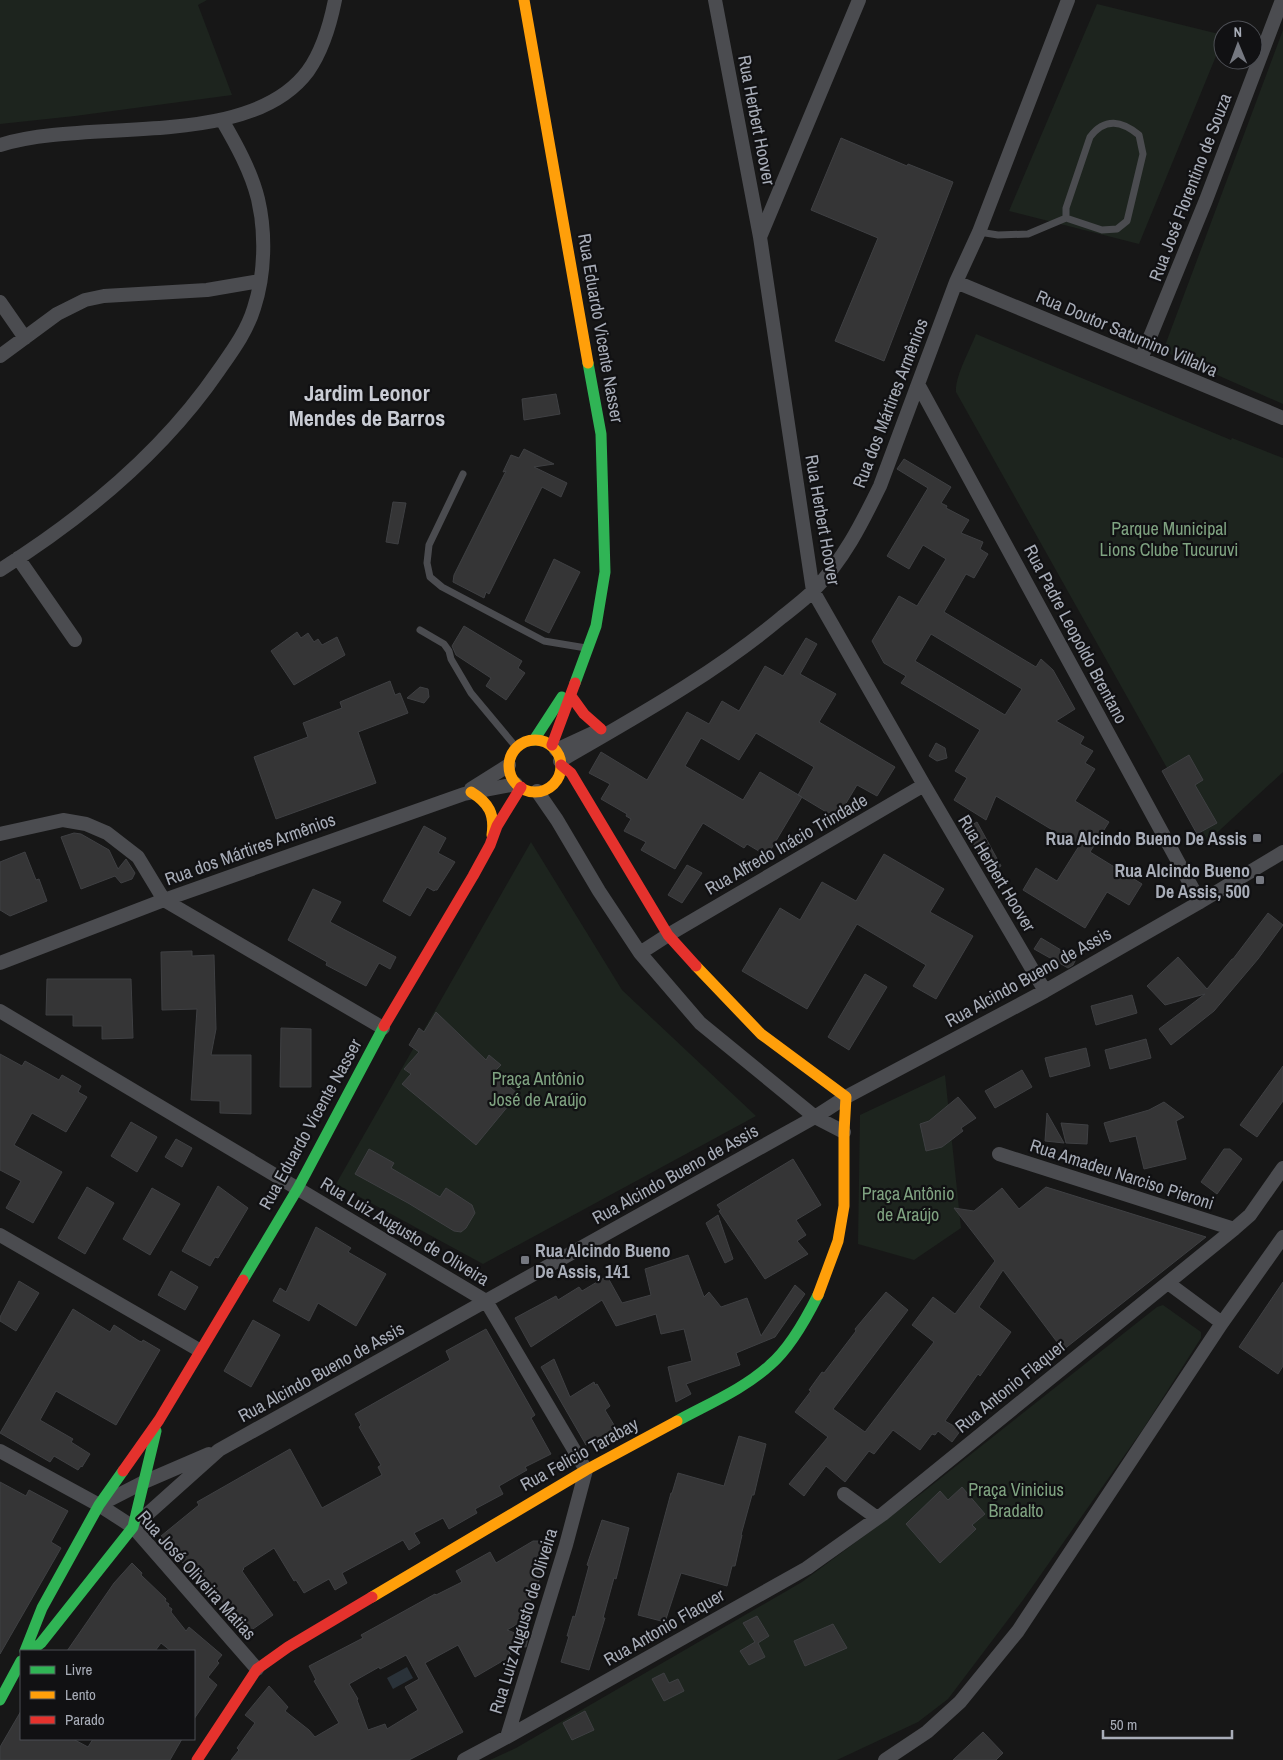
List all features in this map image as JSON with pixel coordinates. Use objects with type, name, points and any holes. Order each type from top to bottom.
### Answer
[{"type":"street","points":[[0,145],[42,136],[180,126],[222,120],[251,110],[288,89],[307,72],[317,56],[324,39],[332,17],[335,0]]},
{"type":"street","name":"Rua Eduardo Vicente Nasser","points":[[524,0],[601,434],[605,572],[596,626],[571,696],[557,755]]},
{"type":"street","name":"Rua Herbert Hoover","points":[[715,0],[760,237],[813,591],[924,786],[1045,991]]},
{"type":"street","points":[[760,237],[859,0]]},
{"type":"street","name":"Rua dos Mártires Armênios","points":[[557,755],[622,725],[705,674],[760,635],[813,591],[845,551],[865,518],[880,486],[956,282],[979,232],[1068,0]]},
{"type":"street","name":"Rua José Florentino de Souza","points":[[1141,359],[1206,200],[1282,0]]},
{"type":"street","points":[[0,570],[76,517],[123,479],[164,439],[201,396],[244,334],[254,307],[260,281],[262,224],[258,199],[242,157],[222,120]]},
{"type":"street","points":[[0,356],[57,314],[85,300],[104,296],[207,290],[260,281]]},
{"type":"street","name":"Rua Doutor Saturnino Villalva","points":[[956,282],[1283,418]]},
{"type":"street","points":[[0,302],[25,338]]},
{"type":"street","name":"Rua Padre Leopoldo Brentano","points":[[918,384],[1200,902]]},
{"type":"street","points":[[18,558],[75,640]]},
{"type":"street","name":"Rua Eduardo Vicente Nasser","points":[[534,740],[583,664]]},
{"type":"street","points":[[571,696],[579,711],[601,729]]},
{"type":"street","name":"Rua dos Mártires Armênios","points":[[557,755],[601,729],[622,725]]},
{"type":"street","points":[[844,1132],[815,1117],[700,1023],[640,953],[536,792],[518,786],[510,775],[509,765],[516,747],[524,742],[534,740],[557,755],[571,773],[668,935],[721,994],[761,1034],[846,1097]]},
{"type":"street","points":[[525,806],[536,792],[548,788],[558,778],[557,755]]},
{"type":"street","points":[[467,793],[509,765]]},
{"type":"street","name":"Rua Eduardo Vicente Nasser","points":[[25,1650],[42,1608],[99,1505],[159,1420],[199,1350],[298,1188],[383,1028],[491,841],[518,786]]},
{"type":"street","name":"Rua dos Mártires Armênios","points":[[0,963],[164,900],[467,793],[518,786]]},
{"type":"street","name":"Rua Alfredo Inácio Trindade","points":[[640,953],[924,786]]},
{"type":"street","points":[[467,793],[479,796],[490,808],[494,823],[491,841]]},
{"type":"street","points":[[0,834],[63,820],[86,824],[107,833],[138,857],[164,900],[383,1028]]},
{"type":"street","name":"Rua Eduardo Vicente Nasser","points":[[491,841],[506,833]]},
{"type":"street","name":"Rua Alcindo Bueno de Assis","points":[[32,1650],[41,1642],[133,1527],[219,1450],[815,1117],[846,1097],[1045,991],[1200,902],[1281,851]]},
{"type":"street","name":"Rua Luiz Augusto de Oliveira","points":[[0,1011],[486,1301],[586,1470],[566,1546],[507,1738]]},
{"type":"street","name":"Rua Felicio Tarabay","points":[[198,1760],[257,1669],[288,1647],[586,1470],[735,1390],[771,1365],[796,1334],[818,1296],[838,1242],[844,1206],[846,1097]]},
{"type":"street","name":"Rua Amadeu Narciso Pieroni","points":[[999,1154],[1234,1229]]},
{"type":"street","name":"Rua Antonio Flaquer","points":[[464,1760],[507,1738],[807,1568],[877,1518],[1234,1229],[1250,1214],[1283,1168]]},
{"type":"street","points":[[0,1234],[199,1350]]},
{"type":"street","points":[[886,1760],[926,1732],[960,1702],[1018,1631],[1222,1323],[1283,1237]]},
{"type":"street","points":[[1168,1283],[1222,1323]]},
{"type":"street","name":"Rua Eduardo Vicente Nasser","points":[[133,1527],[159,1420]]},
{"type":"street","points":[[99,1505],[144,1482],[219,1450]]},
{"type":"street","name":"Rua José Oliveira Matias","points":[[0,1451],[99,1505],[133,1527],[257,1669]]},
{"type":"street","points":[[844,1494],[877,1518]]},
{"type":"street","points":[[0,1700],[20,1663]]},
{"type":"lane","points":[[979,232],[998,235],[1028,234],[1066,218],[1102,230],[1117,229],[1127,221],[1143,154],[1139,135],[1127,125],[1111,122],[1095,130],[1090,137],[1066,208],[1066,218]]},
{"type":"lane","points":[[463,474],[429,545],[427,563],[430,577],[442,588],[544,641],[589,648]]},
{"type":"lane","points":[[420,630],[444,644],[449,651],[451,660],[472,693],[516,747]]},
{"type":"green space","points":[[0,0],[207,0],[198,5],[232,95],[0,124]]},
{"type":"green space","points":[[1097,4],[1213,33],[1213,63],[1139,244],[1009,211]]},
{"type":"green space","points":[[1283,30],[1283,404],[1163,351]]},
{"type":"green space","name":"Parque Municipal Lions Clube Tucuruvi","points":[[976,334],[1231,440],[1232,438],[1283,458],[1283,772],[1208,841],[956,392],[960,371]]},
{"type":"green space","name":"Praça Antônio José de Araújo","points":[[531,842],[622,990],[756,1116],[483,1264],[336,1184]]},
{"type":"green space","name":"Praça Antônio de Araújo","points":[[945,1075],[961,1228],[914,1260],[858,1244],[860,1115]]},
{"type":"green space","name":"Praça Vinicius Bradalto","points":[[1163,1305],[1201,1332],[1201,1338],[1143,1429],[1023,1600],[948,1699],[918,1722],[837,1760],[490,1760],[516,1748],[802,1582],[922,1493],[1157,1307]]},
{"type":"shaded area","points":[[407,1667],[413,1678],[393,1689],[387,1678]]},
{"type":"building","points":[[841,138],[907,166],[908,164],[953,182],[884,361],[835,341],[878,238],[811,210]]},
{"type":"building","points":[[556,394],[560,414],[524,420],[522,399]]},
{"type":"building","points":[[524,449],[554,464],[534,467],[567,483],[561,497],[542,487],[489,594],[486,592],[484,598],[453,582],[454,575],[506,471],[503,472],[511,455],[519,458]]},
{"type":"building","points":[[904,459],[951,487],[941,503],[947,506],[946,508],[969,520],[961,533],[983,542],[980,549],[988,554],[974,578],[966,574],[944,612],[1036,667],[1041,659],[1053,670],[1075,709],[1056,721],[1084,737],[1080,744],[1093,751],[1085,763],[1095,769],[1075,801],[1109,822],[1090,852],[1142,884],[1129,905],[1107,892],[1085,928],[1023,890],[1036,868],[1057,881],[1079,846],[996,796],[986,820],[954,800],[967,778],[955,771],[980,730],[901,683],[906,676],[884,663],[872,641],[899,596],[917,606],[946,559],[923,545],[909,569],[887,556],[928,488],[897,469]],"holes":[[[931,634],[1022,689],[1005,715],[915,661]]]},
{"type":"building","points":[[393,502],[406,503],[398,544],[386,542]]},
{"type":"building","points":[[554,559],[580,572],[549,633],[525,621]]},
{"type":"building","points":[[464,626],[522,661],[518,668],[525,673],[506,700],[486,686],[491,678],[456,655],[452,646]]},
{"type":"building","points":[[297,632],[301,638],[308,633],[314,642],[318,639],[322,645],[337,637],[345,655],[294,685],[271,651]]},
{"type":"building","points":[[806,638],[817,644],[800,674],[836,694],[819,722],[895,767],[877,796],[857,785],[834,823],[828,813],[802,797],[767,856],[747,844],[744,848],[703,823],[675,869],[641,850],[646,842],[624,831],[631,819],[626,816],[627,814],[601,799],[610,784],[589,773],[601,752],[647,780],[687,712],[709,724],[722,701],[739,711],[765,666],[783,676]],"holes":[[[756,733],[814,767],[798,795],[760,772],[743,800],[685,766],[701,738],[739,760]]]},
{"type":"building","points":[[390,681],[395,695],[400,693],[408,713],[358,732],[376,783],[276,819],[254,757],[308,737],[303,723],[342,708],[340,702]]},
{"type":"building","points":[[420,687],[428,689],[429,697],[424,703],[407,698]]},
{"type":"building","points":[[936,743],[945,748],[947,758],[937,761],[929,756]]},
{"type":"building","points":[[1189,755],[1203,780],[1195,785],[1217,823],[1197,834],[1162,771]]},
{"type":"building","points":[[977,822],[1001,866],[990,872],[965,829]]},
{"type":"building","points":[[424,826],[446,838],[438,853],[455,862],[437,890],[434,891],[427,887],[410,916],[383,901]]},
{"type":"building","points":[[74,833],[81,834],[109,850],[118,869],[126,859],[135,873],[132,879],[121,883],[115,876],[81,889],[61,837]]},
{"type":"building","points":[[25,852],[36,880],[39,879],[47,901],[10,916],[0,910],[0,862]]},
{"type":"building","points":[[884,854],[944,889],[930,912],[973,936],[936,999],[913,986],[926,965],[857,924],[807,1009],[742,971],[780,908],[800,920],[822,882],[856,901]]},
{"type":"building","points":[[687,865],[702,873],[682,903],[668,895]]},
{"type":"building","points":[[313,889],[341,902],[330,922],[396,957],[390,969],[379,963],[366,986],[326,965],[327,962],[288,940]]},
{"type":"building","points":[[1268,913],[1283,925],[1258,959],[1214,1011],[1171,1045],[1159,1029],[1205,994],[1165,1005],[1147,986],[1178,957],[1207,989]]},
{"type":"building","points":[[1041,938],[1076,959],[1073,965],[1068,968],[1034,949]]},
{"type":"building","points":[[192,951],[192,956],[214,955],[216,1029],[211,1055],[251,1055],[251,1114],[220,1113],[220,1101],[191,1100],[197,1009],[162,1010],[161,952]]},
{"type":"building","points":[[865,974],[887,987],[849,1050],[828,1037]]},
{"type":"building","points":[[47,979],[131,979],[133,1038],[102,1039],[102,1026],[73,1026],[73,1015],[46,1015]]},
{"type":"building","points":[[1132,995],[1137,1013],[1096,1025],[1091,1006]]},
{"type":"building","points":[[436,1012],[486,1060],[489,1055],[501,1065],[493,1073],[518,1094],[476,1145],[402,1084],[411,1074],[404,1069],[419,1052],[409,1045],[419,1028],[424,1032]]},
{"type":"building","points":[[281,1028],[311,1029],[311,1087],[280,1087]]},
{"type":"building","points":[[1146,1039],[1151,1058],[1110,1069],[1105,1050]]},
{"type":"building","points":[[1086,1048],[1090,1066],[1050,1077],[1045,1058]]},
{"type":"building","points":[[0,1054],[22,1066],[25,1061],[59,1080],[62,1075],[81,1086],[78,1092],[87,1097],[66,1132],[32,1113],[14,1145],[62,1172],[33,1223],[6,1208],[21,1181],[0,1170]]},
{"type":"building","points":[[1283,1066],[1283,1101],[1257,1137],[1240,1125]]},
{"type":"building","points":[[1022,1070],[1032,1087],[995,1108],[985,1091]]},
{"type":"building","points":[[958,1097],[976,1118],[961,1128],[963,1131],[942,1147],[926,1151],[920,1124],[929,1121]]},
{"type":"building","points":[[1164,1102],[1184,1117],[1176,1121],[1186,1159],[1144,1169],[1136,1136],[1110,1142],[1104,1123],[1149,1110]]},
{"type":"building","points":[[1047,1113],[1064,1143],[1045,1141]]},
{"type":"building","points":[[131,1122],[157,1137],[137,1172],[111,1156]]},
{"type":"building","points":[[1061,1123],[1088,1125],[1087,1144],[1066,1143]]},
{"type":"building","points":[[176,1139],[192,1148],[182,1167],[165,1157]]},
{"type":"building","points":[[369,1149],[394,1163],[391,1168],[440,1197],[446,1188],[472,1205],[475,1213],[466,1228],[461,1232],[454,1231],[355,1174]]},
{"type":"building","points":[[1224,1149],[1230,1149],[1242,1159],[1217,1194],[1201,1182]]},
{"type":"building","points":[[793,1159],[821,1205],[796,1220],[806,1235],[797,1241],[808,1254],[765,1279],[719,1211],[721,1210],[717,1205]]},
{"type":"building","points":[[218,1186],[248,1208],[218,1258],[215,1257],[210,1266],[182,1251]]},
{"type":"building","points":[[87,1187],[114,1203],[85,1254],[58,1238]]},
{"type":"building","points":[[1046,1187],[1206,1237],[1063,1350],[1003,1270],[979,1307],[1011,1332],[945,1421],[961,1430],[952,1442],[938,1431],[935,1435],[932,1434],[920,1450],[893,1430],[874,1454],[869,1451],[845,1482],[826,1466],[804,1496],[789,1484],[828,1437],[795,1412],[811,1391],[809,1390],[822,1372],[824,1373],[856,1331],[855,1329],[886,1292],[908,1310],[833,1409],[865,1432],[934,1342],[912,1325],[933,1297],[955,1314],[995,1261],[954,1208],[974,1211],[1002,1188],[1019,1209]]},
{"type":"building","points":[[152,1188],[180,1204],[150,1255],[123,1239]]},
{"type":"building","points":[[718,1215],[733,1259],[725,1263],[706,1223]]},
{"type":"building","points":[[316,1227],[351,1248],[348,1252],[386,1274],[356,1326],[318,1303],[309,1321],[273,1301],[280,1288],[286,1292]]},
{"type":"building","points":[[688,1255],[704,1297],[709,1292],[721,1307],[747,1298],[761,1336],[795,1285],[805,1294],[775,1337],[736,1353],[740,1365],[686,1384],[691,1394],[676,1402],[668,1367],[692,1361],[684,1329],[661,1334],[656,1314],[616,1326],[602,1300],[531,1347],[515,1318],[556,1296],[558,1300],[579,1287],[582,1291],[607,1276],[622,1303],[651,1295],[645,1269]]},
{"type":"building","points":[[171,1271],[198,1287],[185,1310],[158,1295]]},
{"type":"building","points":[[19,1281],[39,1293],[16,1331],[0,1321],[0,1317]]},
{"type":"building","points":[[1283,1282],[1283,1366],[1278,1374],[1239,1347]]},
{"type":"building","points":[[73,1309],[110,1332],[114,1325],[139,1341],[142,1342],[143,1340],[160,1350],[116,1425],[56,1391],[40,1420],[73,1439],[71,1442],[90,1454],[78,1470],[54,1456],[50,1462],[0,1433]]},
{"type":"building","points":[[253,1320],[280,1335],[251,1387],[224,1371]]},
{"type":"building","points":[[486,1329],[535,1415],[531,1418],[551,1454],[525,1467],[527,1470],[499,1486],[503,1494],[475,1509],[477,1513],[449,1529],[443,1518],[414,1533],[420,1543],[409,1550],[403,1540],[342,1573],[347,1583],[335,1590],[329,1579],[304,1593],[296,1580],[294,1581],[274,1548],[243,1568],[242,1571],[273,1615],[250,1631],[247,1627],[241,1631],[216,1592],[211,1597],[161,1536],[199,1505],[197,1502],[290,1449],[322,1508],[382,1475],[378,1467],[381,1465],[359,1427],[361,1425],[355,1414],[450,1360],[446,1351]]},
{"type":"building","points":[[554,1359],[570,1397],[594,1382],[595,1385],[597,1384],[610,1406],[605,1410],[617,1430],[586,1445],[541,1367]]},
{"type":"building","points":[[739,1436],[766,1444],[754,1495],[752,1495],[741,1535],[735,1566],[732,1566],[727,1586],[681,1573],[665,1622],[638,1615],[678,1473],[724,1486]]},
{"type":"building","points":[[0,1482],[26,1496],[29,1490],[68,1511],[51,1542],[61,1548],[0,1654]]},
{"type":"building","points":[[962,1487],[985,1514],[972,1525],[976,1529],[940,1563],[906,1524],[940,1491],[948,1500]]},
{"type":"building","points":[[602,1520],[629,1528],[589,1670],[561,1662],[569,1636],[567,1636],[573,1616],[575,1617],[589,1566],[587,1565]]},
{"type":"building","points":[[533,1541],[542,1541],[549,1546],[534,1598],[531,1598],[526,1619],[507,1630],[528,1638],[526,1647],[506,1644],[511,1656],[475,1677],[458,1645],[425,1663],[463,1732],[409,1760],[231,1760],[255,1723],[245,1715],[269,1686],[288,1707],[285,1711],[315,1737],[339,1723],[314,1681],[316,1680],[309,1666],[363,1638],[361,1635],[435,1594],[462,1582],[456,1571],[490,1552],[496,1563]],"holes":[[[406,1655],[419,1679],[405,1687],[418,1710],[387,1729],[385,1724],[368,1730],[358,1699],[349,1684],[379,1667],[380,1669]]]},
{"type":"building","points":[[132,1563],[142,1573],[141,1575],[166,1599],[165,1601],[169,1604],[168,1606],[172,1609],[171,1612],[186,1631],[189,1627],[222,1655],[217,1661],[219,1663],[208,1677],[217,1685],[195,1718],[195,1650],[170,1650],[161,1643],[156,1650],[68,1650],[114,1583]]},
{"type":"building","points":[[757,1616],[769,1636],[758,1643],[765,1657],[749,1665],[740,1651],[755,1642],[743,1623]]},
{"type":"building","points":[[833,1624],[847,1648],[805,1666],[794,1641]]},
{"type":"building","points":[[664,1673],[669,1683],[678,1679],[684,1691],[664,1701],[652,1679]]},
{"type":"building","points":[[585,1711],[594,1730],[572,1740],[563,1723]]},
{"type":"building","points":[[20,1713],[20,1740],[75,1740],[88,1747],[92,1740],[181,1740],[170,1760],[0,1760],[0,1747]]},
{"type":"building","points":[[983,1732],[1003,1753],[996,1760],[953,1760]]},
{"type":"traffic: fast","points":[[575,683],[596,626],[605,572],[601,434],[588,363]]},
{"type":"traffic: fast","points":[[534,740],[562,697]]},
{"type":"traffic: fast","points":[[243,1280],[298,1188],[384,1026]]},
{"type":"traffic: fast","points":[[677,1421],[737,1389],[760,1374],[791,1342],[818,1295]]},
{"type":"traffic: fast","points":[[32,1650],[41,1643],[133,1527],[156,1431]]},
{"type":"traffic: fast","points":[[25,1650],[42,1608],[99,1505],[123,1471]]},
{"type":"traffic: fast","points":[[0,1700],[20,1663]]},
{"type":"traffic: slow","points":[[524,0],[588,363]]},
{"type":"traffic: slow","points":[[535,740],[545,742],[553,748],[559,756],[561,766],[559,776],[553,784],[545,790],[535,792],[525,790],[517,784],[511,776],[509,766],[511,756],[517,748],[525,742],[535,740]]},
{"type":"traffic: slow","points":[[471,792],[482,800],[489,810],[493,821],[492,835]]},
{"type":"traffic: slow","points":[[696,966],[761,1034],[846,1097],[844,1206],[838,1241],[818,1295]]},
{"type":"traffic: slow","points":[[372,1597],[586,1470],[677,1421]]},
{"type":"traffic: jam","points":[[552,745],[575,683]]},
{"type":"traffic: jam","points":[[571,696],[584,714],[601,729]]},
{"type":"traffic: jam","points":[[561,765],[571,773],[668,935],[696,966]]},
{"type":"traffic: jam","points":[[384,1026],[473,876],[490,845],[497,826],[521,787]]},
{"type":"traffic: jam","points":[[123,1471],[159,1420],[243,1280]]},
{"type":"traffic: jam","points":[[197,1760],[257,1669],[288,1647],[372,1597]]},
{"type":"place","name":"Rua Alcindo Bueno De Assis","points":[[1257,838]]},
{"type":"place","name":"Rua Alcindo Bueno De Assis, 500","points":[[1260,880]]},
{"type":"place","name":"Rua Alcindo Bueno De Assis, 141","points":[[525,1260]]},
{"type":"district","name":"Jardim Leonor Mendes de Barros","points":[[367,406]]}]
